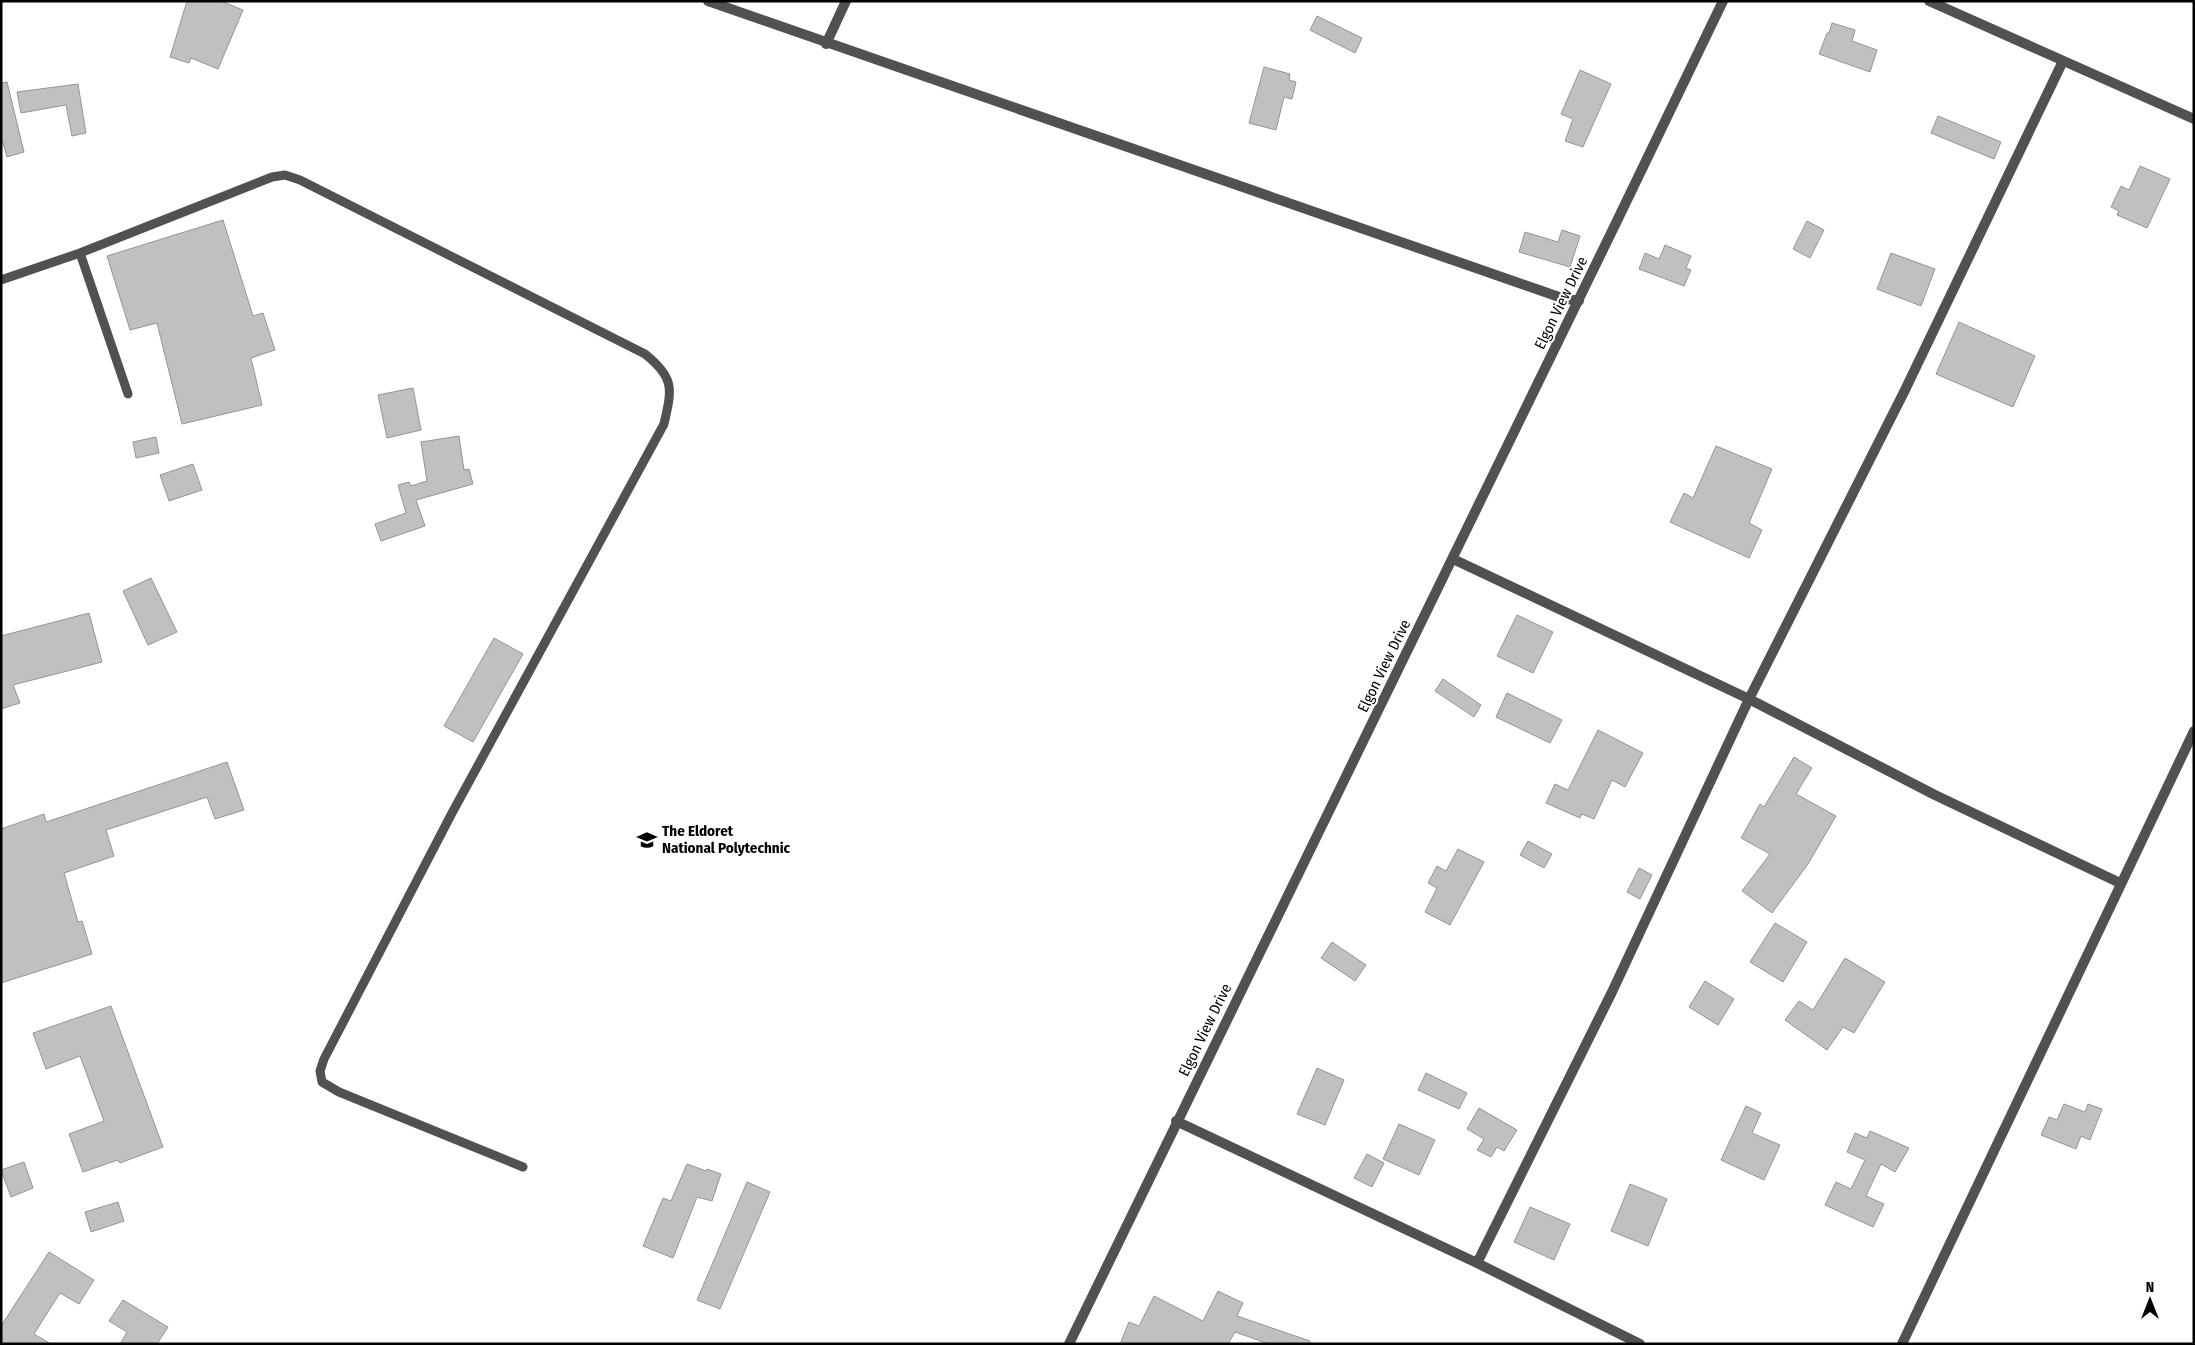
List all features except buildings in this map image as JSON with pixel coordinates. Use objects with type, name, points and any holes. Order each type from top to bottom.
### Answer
[{"type":"street","points":[[708,1],[826,44],[1562,298],[1579,301]]},
{"type":"street","points":[[826,44],[846,1]]},
{"type":"street","name":"Elgon View Drive","points":[[1069,1344],[1176,1121],[1579,301],[1723,1]]},
{"type":"street","points":[[1928,1],[2194,119]]},
{"type":"street","points":[[1477,1264],[1612,992],[1749,699],[1905,390],[2063,61]]},
{"type":"street","points":[[1453,559],[1749,699],[1935,795],[2120,883]]},
{"type":"street","points":[[1902,1344],[2194,731]]},
{"type":"street","points":[[1176,1121],[1640,1344]]},
{"type":"lane","points":[[1,280],[80,253],[272,177],[285,175],[300,180],[645,354],[660,366],[668,377],[670,397],[664,424],[452,813],[324,1059],[320,1071],[322,1082],[339,1092],[523,1167]]},
{"type":"lane","points":[[80,253],[128,394]]},
{"type":"place","name":"The Eldoret National Polytechnic","points":[[647,840]]}]
